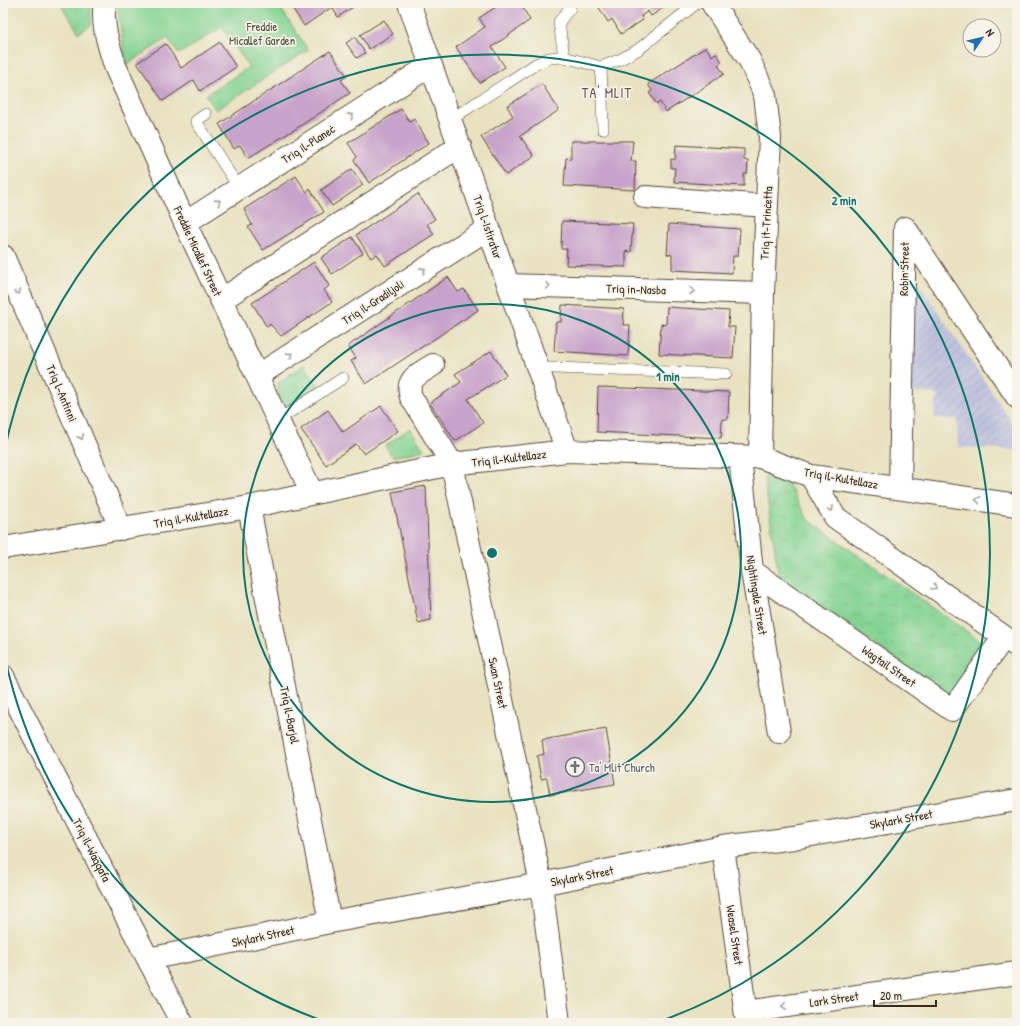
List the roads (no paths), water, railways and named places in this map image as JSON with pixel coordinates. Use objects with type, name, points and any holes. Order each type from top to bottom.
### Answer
[{"type":"street","name":"Freddie Micallef Street","points":[[105,3],[103,12],[107,39],[115,66],[185,223],[312,493]]},
{"type":"street","name":"Triq l-Istiratur","points":[[409,3],[567,451]]},
{"type":"street","name":"Triq it-Trinċetta","points":[[712,3],[750,61],[765,95],[770,137],[763,293],[750,457]]},
{"type":"street","name":"Triq il-Planeċ","points":[[185,223],[431,65]]},
{"type":"street","points":[[221,300],[460,146]]},
{"type":"street","points":[[644,197],[767,206]]},
{"type":"street","name":"Triq il-Gradiljoli","points":[[257,376],[489,228]]},
{"type":"street","name":"Robin Street","points":[[900,488],[905,228],[1017,397]]},
{"type":"street","name":"Triq l-Antinni","points":[[3,256],[121,529]]},
{"type":"street","name":"Triq in-Nasba","points":[[509,285],[763,293]]},
{"type":"street","name":"Swan Street","points":[[433,365],[416,376],[411,382],[409,390],[411,397],[452,464],[541,884],[558,1023]]},
{"type":"street","name":"Triq il-Kultellazz","points":[[3,548],[249,508],[312,493],[452,464],[567,451],[750,457],[812,476],[1017,505]]},
{"type":"street","name":"Nightingale Street","points":[[750,457],[752,571],[780,732]]},
{"type":"street","name":"Wagtail Street","points":[[752,571],[952,710],[1011,641],[835,517],[812,476]]},
{"type":"street","name":"Triq il-Barjol","points":[[249,508],[330,922]]},
{"type":"street","name":"Triq il-Waqqafa","points":[[3,676],[182,1023]]},
{"type":"street","name":"Skylark Street","points":[[148,959],[330,922],[541,884],[722,847],[794,838],[1017,800]]},
{"type":"street","name":"Weasel Street","points":[[722,847],[746,1018]]},
{"type":"street","name":"Lark Street","points":[[746,1018],[1017,973]]},
{"type":"lane","points":[[450,120],[536,64],[550,58],[564,57],[601,67],[621,59],[639,49],[697,3]]},
{"type":"lane","points":[[564,57],[559,22],[570,8]]},
{"type":"lane","points":[[601,67],[603,129]]},
{"type":"lane","points":[[206,114],[196,121],[239,188]]},
{"type":"lane","points":[[538,368],[726,374]]},
{"type":"lane","points":[[278,420],[343,378]]},
{"type":"place","name":"Ta' Mlit Church","points":[[575,767]]},
{"type":"district","name":"TA' MLIT","points":[[607,92]]},
{"type":"park label","name":"Freddie Micallef Garden","points":[[262,33]]}]
